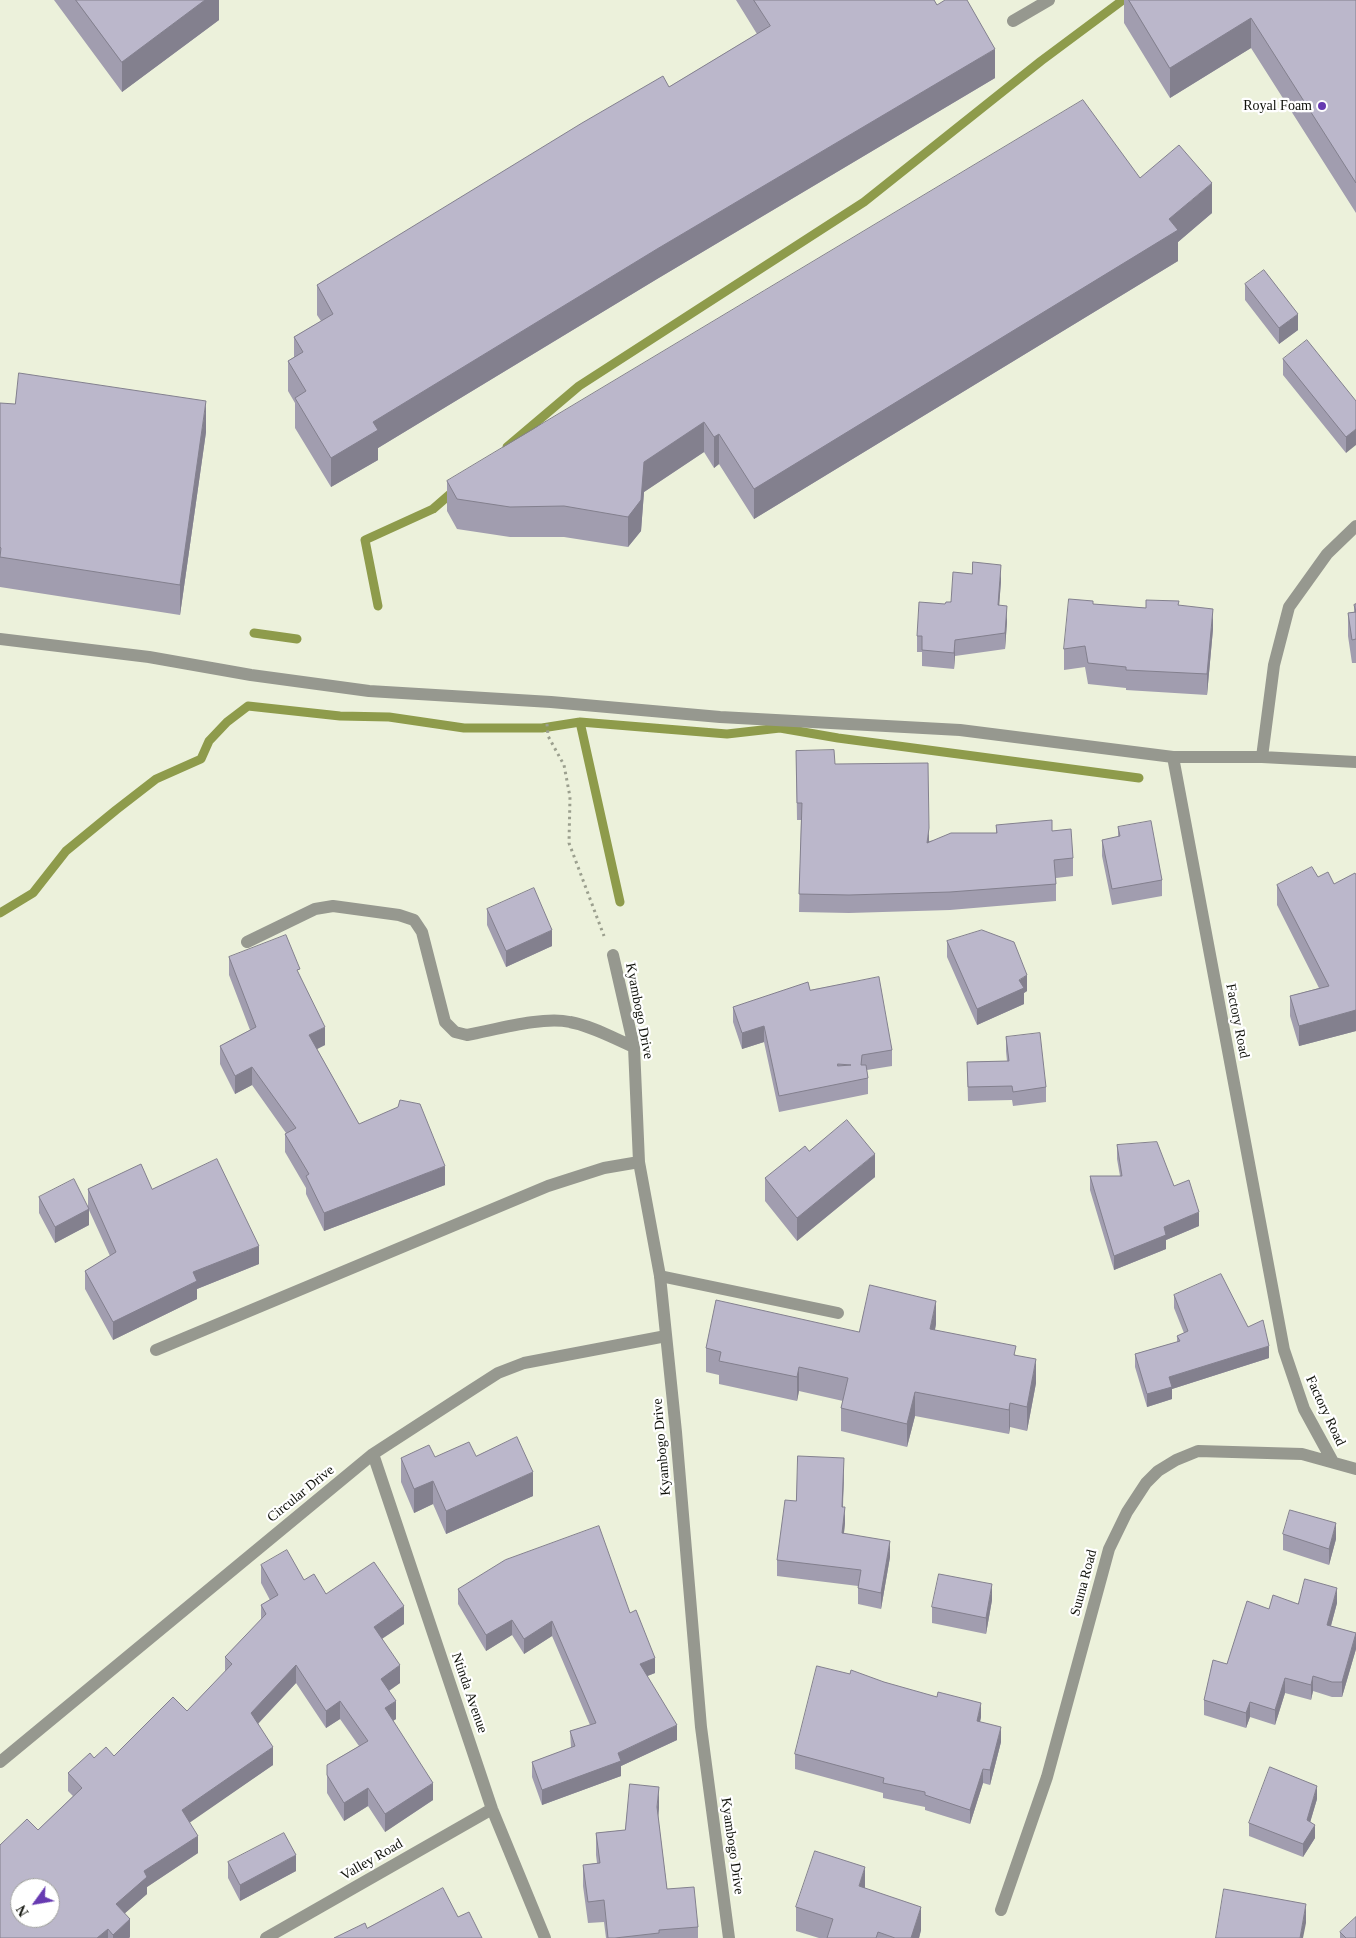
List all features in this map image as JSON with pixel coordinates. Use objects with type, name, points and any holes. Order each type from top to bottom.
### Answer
[{"type":"street","points":[[1013,21],[1048,0]]},
{"type":"street","points":[[1262,756],[1274,664],[1289,607],[1327,554],[1356,526]]},
{"type":"street","points":[[0,639],[148,657],[251,675],[370,691],[551,702],[720,717],[960,730],[1173,757],[1262,756],[1356,762]]},
{"type":"street","name":"Factory Road","points":[[1173,757],[1284,1350],[1304,1409],[1333,1462]]},
{"type":"street","points":[[248,942],[315,909],[333,906],[399,915],[414,920],[422,932],[445,1022],[455,1032],[467,1035],[545,1021],[568,1021],[591,1028],[634,1047]]},
{"type":"street","name":"Kyambogo Drive","points":[[613,955],[634,1047],[640,1162],[660,1276],[701,1727],[729,1938]]},
{"type":"street","points":[[156,1350],[548,1186],[604,1168],[640,1162]]},
{"type":"street","points":[[660,1276],[838,1313]]},
{"type":"street","name":"Circular Drive","points":[[0,1762],[373,1454],[498,1373],[524,1363],[666,1336]]},
{"type":"street","name":"Suuna Road","points":[[1001,1910],[1047,1777],[1109,1549],[1127,1512],[1146,1484],[1158,1471],[1176,1460],[1198,1452],[1302,1454],[1356,1469]]},
{"type":"street","name":"Ntinda Avenue","points":[[373,1454],[492,1809],[545,1938]]},
{"type":"street","name":"Valley Road","points":[[266,1938],[492,1809]]},
{"type":"path","points":[[548,736],[564,765],[570,797],[569,842],[597,921],[613,955]]},
{"type":"building","points":[[76,0],[205,0],[122,62]]},
{"type":"building","points":[[754,0],[934,0],[937,5],[945,0],[967,0],[995,49],[657,249],[373,422],[378,430],[331,458],[295,398],[306,391],[288,361],[303,352],[294,337],[333,314],[317,285],[582,123],[663,76],[669,87],[770,26]]},
{"type":"building","name":"Royal Foam","points":[[1129,0],[1356,0],[1356,183],[1251,18],[1170,68]]},
{"type":"building","points":[[1083,100],[1140,178],[1179,145],[1212,183],[1169,219],[1178,230],[754,489],[719,434],[714,437],[704,422],[644,462],[641,500],[628,517],[564,506],[510,507],[457,499],[447,481]]},
{"type":"building","points":[[1264,270],[1298,314],[1279,328],[1245,284]]},
{"type":"building","points":[[1307,340],[1356,401],[1356,429],[1346,437],[1283,359]]},
{"type":"building","points":[[19,373],[206,401],[180,585],[0,557],[0,403],[15,404]]},
{"type":"building","points":[[973,562],[1001,565],[998,605],[1007,606],[1005,633],[955,640],[954,653],[922,650],[922,636],[917,636],[919,602],[945,604],[946,602],[951,602],[953,572],[972,574]]},
{"type":"building","points":[[1069,599],[1093,601],[1093,604],[1146,608],[1146,600],[1179,601],[1178,605],[1213,609],[1207,674],[1126,670],[1126,667],[1088,663],[1085,646],[1064,649]]},
{"type":"building","points":[[1356,612],[1356,639],[1352,640],[1348,613]]},
{"type":"building","points":[[834,750],[835,764],[928,763],[929,828],[927,843],[951,833],[997,833],[996,825],[1052,820],[1052,831],[1071,829],[1073,858],[1054,860],[1056,884],[950,892],[849,895],[799,894],[802,803],[797,803],[796,751]]},
{"type":"building","points":[[1151,821],[1162,880],[1112,889],[1102,840],[1120,836],[1118,827]]},
{"type":"building","points":[[1312,867],[1318,877],[1328,872],[1334,884],[1355,873],[1356,875],[1356,1010],[1299,1026],[1290,996],[1329,986],[1277,885]]},
{"type":"building","points":[[534,888],[552,930],[506,951],[487,909]]},
{"type":"building","points":[[982,930],[1014,942],[1027,975],[1019,980],[1024,988],[977,1009],[947,941]]},
{"type":"building","points":[[286,935],[300,969],[297,970],[325,1027],[309,1035],[359,1124],[398,1107],[400,1100],[420,1104],[445,1166],[324,1213],[306,1176],[309,1174],[285,1134],[296,1128],[252,1067],[235,1076],[220,1046],[256,1027],[229,957]]},
{"type":"building","points":[[879,977],[892,1050],[862,1055],[861,1065],[866,1065],[868,1078],[779,1096],[764,1026],[742,1033],[733,1007],[808,982],[810,990]]},
{"type":"building","points":[[1040,1033],[1046,1087],[1013,1092],[1012,1086],[968,1087],[967,1062],[1009,1061],[1006,1037]]},
{"type":"building","points":[[847,1120],[875,1154],[797,1218],[765,1178],[805,1146],[809,1151]]},
{"type":"building","points":[[1157,1142],[1174,1186],[1189,1180],[1199,1212],[1164,1227],[1166,1235],[1114,1256],[1090,1176],[1122,1176],[1117,1145]]},
{"type":"building","points":[[217,1159],[259,1246],[193,1272],[197,1281],[113,1322],[85,1271],[116,1252],[88,1189],[141,1164],[152,1189]]},
{"type":"building","points":[[74,1179],[89,1209],[55,1227],[39,1197]]},
{"type":"building","points":[[1221,1274],[1248,1327],[1263,1320],[1269,1346],[1169,1377],[1172,1387],[1147,1394],[1135,1354],[1180,1341],[1177,1336],[1188,1331],[1174,1295]]},
{"type":"building","points":[[870,1285],[936,1301],[930,1329],[1016,1346],[1014,1355],[1036,1359],[1027,1407],[1010,1403],[1009,1410],[915,1392],[907,1424],[841,1408],[848,1378],[799,1367],[797,1377],[719,1361],[721,1352],[706,1348],[716,1300],[859,1332]]},
{"type":"building","points":[[517,1437],[533,1472],[446,1511],[433,1481],[414,1489],[401,1458],[429,1445],[435,1457],[469,1442],[476,1456]]},
{"type":"building","points":[[798,1456],[844,1458],[842,1507],[845,1507],[842,1533],[890,1541],[881,1593],[858,1588],[861,1570],[777,1560],[785,1500],[796,1501]]},
{"type":"building","points":[[1290,1510],[1336,1523],[1329,1549],[1283,1534]]},
{"type":"building","points":[[599,1526],[630,1613],[636,1610],[655,1658],[640,1664],[677,1725],[618,1753],[621,1761],[542,1790],[532,1762],[575,1746],[570,1731],[596,1723],[552,1621],[524,1639],[512,1620],[486,1635],[458,1589],[505,1560]]},
{"type":"building","points":[[287,1550],[304,1580],[314,1574],[326,1594],[374,1562],[404,1606],[374,1627],[400,1665],[381,1679],[396,1701],[385,1708],[433,1783],[385,1814],[368,1788],[344,1803],[327,1775],[327,1765],[368,1741],[340,1701],[326,1711],[296,1665],[251,1713],[273,1747],[182,1810],[198,1836],[144,1871],[147,1877],[116,1904],[130,1919],[113,1935],[108,1929],[97,1938],[0,1938],[0,1845],[27,1819],[38,1830],[82,1788],[68,1773],[90,1753],[94,1758],[106,1747],[114,1756],[173,1697],[187,1711],[232,1664],[225,1657],[266,1614],[261,1605],[278,1595],[261,1565]]},
{"type":"building","points":[[939,1574],[992,1584],[986,1618],[932,1607]]},
{"type":"building","points":[[1305,1579],[1337,1588],[1327,1625],[1356,1633],[1342,1682],[1332,1682],[1313,1676],[1311,1685],[1285,1678],[1275,1710],[1250,1702],[1246,1713],[1204,1700],[1213,1660],[1227,1664],[1247,1601],[1269,1609],[1273,1595],[1298,1604]]},
{"type":"building","points":[[817,1666],[850,1674],[851,1670],[884,1682],[937,1697],[938,1692],[981,1703],[977,1721],[1001,1727],[990,1770],[983,1769],[970,1810],[925,1795],[925,1792],[883,1783],[884,1778],[795,1754]]},
{"type":"building","points":[[1270,1767],[1317,1786],[1307,1820],[1315,1825],[1303,1844],[1249,1823]]},
{"type":"building","points":[[630,1784],[659,1787],[657,1807],[667,1889],[694,1887],[698,1927],[659,1930],[659,1933],[608,1938],[604,1900],[588,1902],[583,1865],[600,1863],[596,1833],[625,1830]]},
{"type":"building","points":[[284,1833],[296,1855],[240,1885],[228,1862]]},
{"type":"building","points":[[815,1851],[865,1867],[859,1886],[921,1907],[911,1938],[895,1938],[878,1932],[876,1938],[827,1938],[833,1919],[796,1907]]},
{"type":"building","points":[[443,1888],[458,1917],[469,1912],[482,1938],[334,1938],[365,1923],[367,1928]]},
{"type":"building","points":[[1224,1889],[1306,1904],[1300,1938],[1216,1938]]},
{"type":"building","points":[[1356,1917],[1356,1938],[1346,1938],[1340,1932]]},
{"type":"waterway","points":[[507,447],[579,386],[864,202],[1041,61],[1123,0]]},
{"type":"waterway","points":[[378,606],[365,540],[433,509],[456,489]]},
{"type":"waterway","points":[[254,633],[297,639]]},
{"type":"waterway","points":[[0,913],[33,893],[66,851],[156,779],[201,759],[209,741],[227,722],[248,706],[340,716],[389,717],[464,728],[542,728],[580,722],[727,734],[780,728],[838,738],[1139,778]]},
{"type":"waterway","points":[[580,722],[620,902]]},
{"type":"place","name":"Royal Foam","points":[[1322,106]]}]
